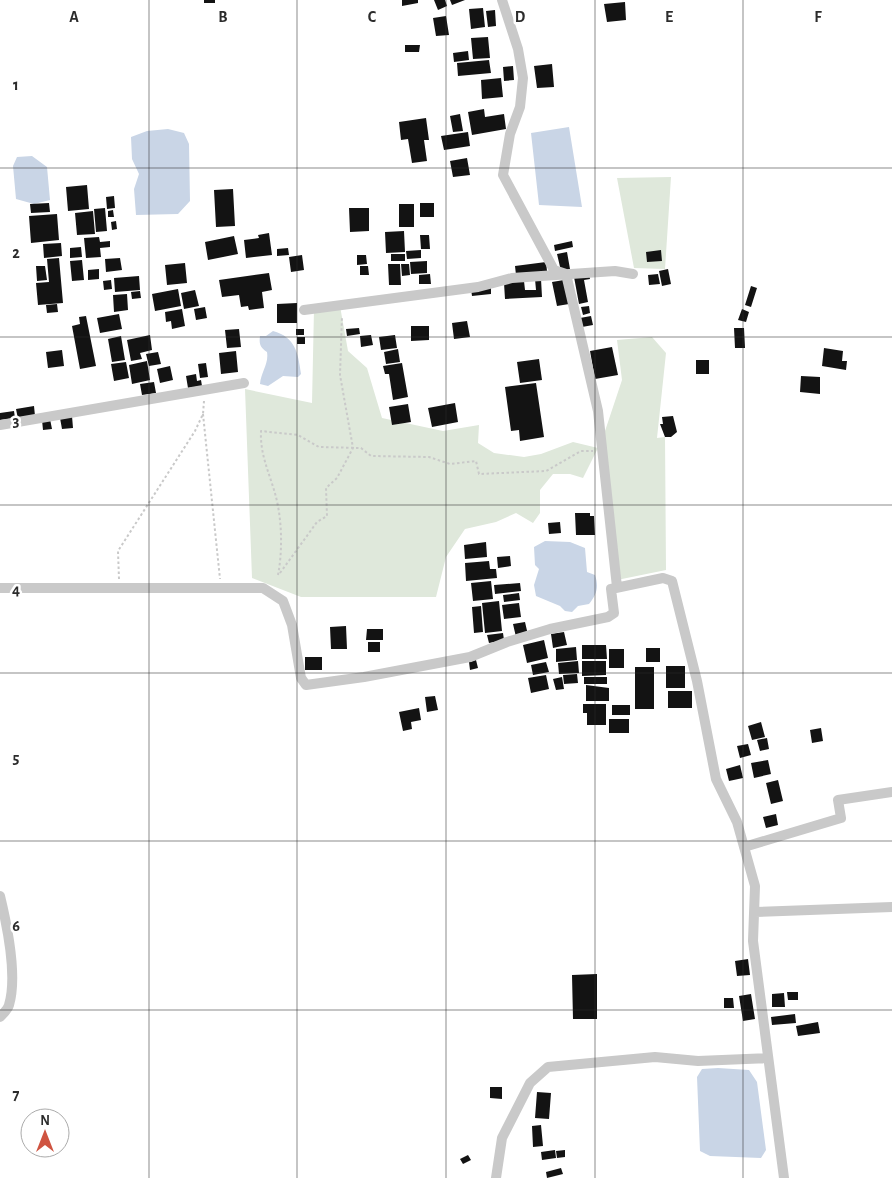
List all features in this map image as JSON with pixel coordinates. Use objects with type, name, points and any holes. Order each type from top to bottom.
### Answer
[{"type":"street","points":[[502,0],[518,49],[523,78],[520,107],[510,134],[503,175],[554,270],[566,274]]},
{"type":"street","points":[[304,310],[478,287],[512,278],[616,271],[633,274]]},
{"type":"street","points":[[566,274],[598,411],[617,587]]},
{"type":"street","points":[[0,424],[244,383]]},
{"type":"street","points":[[0,588],[263,588],[283,601],[292,625],[301,678],[306,685],[364,677],[470,657],[533,634],[599,618],[608,618],[614,613],[611,589],[663,578],[672,581],[697,681],[716,779],[737,822],[755,886],[753,940],[784,1178]]},
{"type":"street","points":[[744,847],[840,818],[838,800],[892,792]]},
{"type":"street","points":[[0,896],[7,927],[12,969],[9,1006],[0,1017]]},
{"type":"street","points":[[755,912],[892,906]]},
{"type":"street","points":[[496,1178],[502,1138],[530,1083],[548,1067],[655,1057],[698,1061],[767,1058]]},
{"type":"path","points":[[340,306],[342,320],[339,350],[340,375],[353,448],[336,478],[326,488],[327,516],[317,522],[278,575],[280,534],[275,492],[260,444],[261,431],[298,435],[320,447],[353,448],[361,448],[371,456],[429,457],[450,464],[476,461],[479,474],[546,471],[581,451],[602,450]]},
{"type":"path","points":[[204,391],[203,414],[221,588]]},
{"type":"path","points":[[116,589],[119,579],[118,550],[162,480],[174,466],[203,414]]},
{"type":"shaded area","points":[[671,177],[665,269],[634,268],[617,178]]},
{"type":"shaded area","points":[[340,306],[348,351],[367,368],[382,418],[443,431],[479,425],[478,443],[494,453],[524,457],[541,454],[573,442],[598,448],[583,478],[570,474],[553,474],[540,490],[540,513],[533,523],[516,513],[496,522],[465,529],[446,557],[436,597],[301,597],[252,578],[245,389],[312,403],[314,309]]},
{"type":"shaded area","points":[[652,337],[666,353],[657,438],[665,437],[666,570],[617,580],[601,443],[622,380],[617,340]]},
{"type":"water","points":[[569,127],[582,207],[539,205],[531,133]]},
{"type":"water","points":[[168,129],[184,133],[189,144],[190,201],[178,214],[136,215],[134,189],[139,174],[132,159],[131,137],[147,131]]},
{"type":"water","points":[[32,156],[47,167],[50,200],[34,204],[16,199],[13,166],[17,157]]},
{"type":"water","points":[[273,331],[291,341],[297,352],[301,374],[298,377],[283,376],[268,386],[260,384],[266,364],[267,352],[260,345],[260,336],[266,336]]},
{"type":"water","points":[[545,541],[570,542],[585,548],[587,572],[595,575],[597,583],[594,597],[589,604],[578,606],[572,612],[565,611],[560,606],[536,596],[534,585],[539,569],[535,565],[534,547]]},
{"type":"water","points":[[702,1069],[749,1070],[757,1082],[766,1150],[761,1158],[710,1156],[700,1151],[697,1077]]},
{"type":"building","points":[[204,0],[215,0],[215,3],[204,3]]},
{"type":"building","points":[[402,0],[418,0],[418,3],[402,6]]},
{"type":"building","points":[[434,0],[445,0],[447,6],[438,10]]},
{"type":"building","points":[[450,0],[465,0],[452,5]]},
{"type":"building","points":[[625,2],[626,20],[607,22],[604,4]]},
{"type":"building","points":[[483,8],[485,27],[471,29],[469,9]]},
{"type":"building","points":[[495,10],[496,26],[488,27],[486,11]]},
{"type":"building","points":[[446,16],[449,35],[436,36],[433,18]]},
{"type":"building","points":[[488,37],[490,58],[473,59],[471,38]]},
{"type":"building","points":[[405,45],[420,45],[419,52],[405,52]]},
{"type":"building","points":[[468,51],[469,60],[454,62],[453,53]]},
{"type":"building","points":[[489,60],[491,73],[458,76],[457,63]]},
{"type":"building","points":[[552,64],[554,87],[537,88],[534,66]]},
{"type":"building","points":[[513,66],[514,80],[504,81],[503,67]]},
{"type":"building","points":[[501,78],[503,97],[482,99],[481,80]]},
{"type":"building","points":[[484,109],[485,117],[504,114],[506,129],[472,135],[468,112]]},
{"type":"building","points":[[460,114],[463,131],[453,132],[450,116]]},
{"type":"building","points":[[426,118],[429,140],[424,140],[427,161],[412,163],[408,139],[401,140],[399,122]]},
{"type":"building","points":[[468,132],[470,146],[444,150],[441,136]]},
{"type":"building","points":[[467,158],[470,175],[453,177],[450,161]]},
{"type":"building","points":[[87,185],[89,209],[68,211],[66,187]]},
{"type":"building","points":[[233,189],[235,226],[216,227],[214,190]]},
{"type":"building","points":[[114,196],[115,208],[107,209],[106,197]]},
{"type":"building","points":[[49,203],[50,212],[31,213],[30,204]]},
{"type":"building","points":[[420,203],[434,203],[434,217],[420,217]]},
{"type":"building","points":[[399,204],[414,204],[414,227],[399,227]]},
{"type":"building","points":[[105,208],[107,231],[96,232],[94,209]]},
{"type":"building","points":[[349,208],[369,208],[369,231],[350,232]]},
{"type":"building","points":[[113,210],[114,217],[108,217],[108,211]]},
{"type":"building","points":[[93,211],[95,234],[77,235],[75,213]]},
{"type":"building","points":[[57,214],[59,240],[31,243],[29,216]]},
{"type":"building","points":[[116,221],[117,229],[112,230],[111,222]]},
{"type":"building","points":[[404,231],[405,252],[386,253],[385,232]]},
{"type":"building","points":[[269,233],[272,255],[246,258],[244,240],[259,238],[258,235]]},
{"type":"building","points":[[420,235],[429,235],[430,249],[421,249]]},
{"type":"building","points":[[234,236],[238,254],[208,260],[205,242]]},
{"type":"building","points":[[99,237],[100,242],[110,241],[110,247],[100,248],[101,257],[86,258],[84,238]]},
{"type":"building","points":[[572,241],[573,247],[555,251],[554,245]]},
{"type":"building","points":[[61,243],[62,256],[44,258],[43,244]]},
{"type":"building","points":[[81,247],[82,257],[70,258],[70,248]]},
{"type":"building","points":[[288,248],[289,255],[277,256],[277,249]]},
{"type":"building","points":[[421,250],[421,258],[407,259],[406,251]]},
{"type":"building","points":[[661,250],[662,261],[647,262],[646,252]]},
{"type":"building","points":[[567,252],[570,269],[561,271],[557,254]]},
{"type":"building","points":[[391,254],[405,254],[405,261],[391,261]]},
{"type":"building","points":[[302,255],[304,270],[291,272],[289,257]]},
{"type":"building","points":[[357,255],[366,255],[367,264],[357,265]]},
{"type":"building","points":[[59,258],[63,303],[38,305],[36,283],[49,282],[47,259]]},
{"type":"building","points":[[120,258],[122,270],[106,272],[105,259]]},
{"type":"building","points":[[82,260],[84,280],[72,281],[70,261]]},
{"type":"building","points":[[427,261],[427,273],[411,274],[410,262]]},
{"type":"building","points":[[546,262],[547,271],[516,275],[515,266]]},
{"type":"building","points":[[185,263],[187,283],[167,285],[165,265]]},
{"type":"building","points":[[388,264],[400,264],[401,285],[389,285]]},
{"type":"building","points":[[401,264],[409,264],[410,275],[402,276]]},
{"type":"building","points":[[36,266],[45,266],[47,280],[37,281]]},
{"type":"building","points":[[360,266],[368,266],[369,275],[360,275]]},
{"type":"building","points":[[99,269],[99,279],[88,280],[88,270]]},
{"type":"building","points":[[668,269],[671,284],[662,286],[659,271]]},
{"type":"building","points":[[269,273],[272,290],[262,292],[264,308],[249,310],[248,306],[241,307],[239,295],[222,297],[219,280]]},
{"type":"building","points":[[430,274],[431,284],[419,284],[419,275]]},
{"type":"building","points":[[589,274],[590,279],[584,280],[588,302],[579,304],[574,277]]},
{"type":"building","points":[[658,274],[660,284],[649,285],[648,275]]},
{"type":"building","points":[[139,276],[140,290],[115,292],[114,278]]},
{"type":"building","points":[[535,279],[541,279],[542,297],[505,299],[504,283],[524,281],[525,290],[536,290]]},
{"type":"building","points":[[111,280],[112,289],[104,290],[103,281]]},
{"type":"building","points":[[564,280],[569,304],[557,306],[552,282]]},
{"type":"building","points":[[751,286],[757,288],[751,307],[745,305]]},
{"type":"building","points":[[491,287],[491,294],[472,296],[471,289]]},
{"type":"building","points":[[178,289],[181,306],[155,311],[152,294]]},
{"type":"building","points":[[195,290],[199,306],[184,309],[181,293]]},
{"type":"building","points":[[140,291],[141,298],[132,299],[131,292]]},
{"type":"building","points":[[127,294],[128,310],[114,312],[113,295]]},
{"type":"building","points":[[297,303],[297,323],[277,323],[277,304]]},
{"type":"building","points":[[57,304],[58,312],[47,313],[46,305]]},
{"type":"building","points":[[589,306],[590,313],[583,315],[581,307]]},
{"type":"building","points":[[205,307],[207,318],[196,320],[194,309]]},
{"type":"building","points":[[182,309],[185,326],[172,329],[171,321],[166,322],[165,312]]},
{"type":"building","points":[[742,309],[749,312],[746,322],[738,320]]},
{"type":"building","points":[[119,314],[122,329],[100,333],[97,318]]},
{"type":"building","points":[[86,316],[96,366],[80,369],[72,326],[80,324],[79,317]]},
{"type":"building","points":[[591,316],[593,325],[582,327],[580,318]]},
{"type":"building","points":[[467,321],[470,337],[454,339],[452,323]]},
{"type":"building","points":[[411,326],[429,326],[429,340],[411,341]]},
{"type":"building","points":[[359,328],[360,334],[347,336],[346,329]]},
{"type":"building","points":[[734,328],[744,328],[745,348],[735,348]]},
{"type":"building","points":[[239,329],[241,347],[227,348],[225,330]]},
{"type":"building","points":[[296,329],[304,329],[304,335],[296,335]]},
{"type":"building","points":[[150,335],[152,350],[140,353],[142,359],[131,361],[127,340]]},
{"type":"building","points":[[371,335],[373,345],[361,347],[360,336]]},
{"type":"building","points":[[395,335],[397,348],[381,350],[379,337]]},
{"type":"building","points":[[121,336],[125,360],[112,362],[108,339]]},
{"type":"building","points":[[297,337],[305,337],[305,344],[297,344]]},
{"type":"building","points":[[612,347],[618,375],[595,379],[590,351]]},
{"type":"building","points":[[824,348],[843,351],[842,361],[847,361],[846,370],[822,366]]},
{"type":"building","points":[[398,349],[400,362],[386,364],[384,352]]},
{"type":"building","points":[[62,350],[64,366],[48,368],[46,352]]},
{"type":"building","points":[[236,351],[238,372],[221,374],[219,353]]},
{"type":"building","points":[[158,352],[161,364],[149,366],[146,354]]},
{"type":"building","points":[[539,359],[542,380],[520,383],[517,362]]},
{"type":"building","points":[[696,360],[709,360],[709,374],[696,374]]},
{"type":"building","points":[[147,361],[150,380],[132,384],[129,365]]},
{"type":"building","points":[[126,362],[129,378],[114,381],[111,364]]},
{"type":"building","points":[[206,363],[208,377],[200,378],[198,364]]},
{"type":"building","points":[[402,363],[408,397],[393,400],[389,374],[385,374],[383,366]]},
{"type":"building","points":[[170,366],[173,380],[160,383],[157,369]]},
{"type":"building","points":[[196,374],[197,381],[201,380],[202,386],[188,388],[186,376]]},
{"type":"building","points":[[801,376],[820,377],[820,394],[800,392]]},
{"type":"building","points":[[154,382],[156,393],[142,395],[140,384]]},
{"type":"building","points":[[536,383],[544,437],[520,441],[519,430],[511,431],[505,387]]},
{"type":"building","points":[[455,403],[458,422],[432,427],[428,408]]},
{"type":"building","points":[[408,404],[411,422],[392,425],[389,407]]},
{"type":"building","points":[[34,406],[35,416],[18,419],[16,409]]},
{"type":"building","points":[[14,411],[15,418],[0,420],[0,413]]},
{"type":"building","points":[[72,416],[73,428],[62,429],[60,418]]},
{"type":"building","points":[[673,416],[677,432],[671,437],[665,437],[660,424],[663,424],[662,417]]},
{"type":"building","points":[[50,419],[52,429],[43,430],[42,420]]},
{"type":"building","points":[[575,513],[590,513],[590,516],[594,516],[595,535],[576,535]]},
{"type":"building","points":[[560,522],[561,533],[549,534],[548,523]]},
{"type":"building","points":[[486,542],[487,557],[465,559],[464,545]]},
{"type":"building","points":[[510,556],[511,566],[498,568],[497,557]]},
{"type":"building","points":[[489,561],[490,569],[496,569],[497,578],[466,581],[465,563]]},
{"type":"building","points":[[491,581],[493,599],[473,601],[471,583]]},
{"type":"building","points":[[520,583],[521,591],[495,594],[494,585]]},
{"type":"building","points":[[519,593],[520,600],[504,602],[503,595]]},
{"type":"building","points":[[499,601],[502,631],[485,633],[482,603]]},
{"type":"building","points":[[519,603],[521,617],[504,619],[502,605]]},
{"type":"building","points":[[481,606],[483,632],[474,633],[472,607]]},
{"type":"building","points":[[525,622],[528,635],[516,637],[513,624]]},
{"type":"building","points":[[346,626],[347,649],[331,649],[330,627]]},
{"type":"building","points":[[367,629],[383,629],[383,640],[366,640]]},
{"type":"building","points":[[564,632],[567,645],[553,648],[551,634]]},
{"type":"building","points":[[503,633],[504,640],[489,643],[487,635]]},
{"type":"building","points":[[544,640],[548,658],[527,663],[523,645]]},
{"type":"building","points":[[368,642],[380,642],[380,652],[368,652]]},
{"type":"building","points":[[582,645],[606,645],[607,659],[582,659]]},
{"type":"building","points":[[576,647],[577,660],[556,662],[556,649]]},
{"type":"building","points":[[646,648],[660,648],[660,662],[646,662]]},
{"type":"building","points":[[609,649],[624,649],[624,668],[609,668]]},
{"type":"building","points":[[305,657],[322,657],[322,670],[305,670]]},
{"type":"building","points":[[476,660],[478,668],[470,670],[469,662]]},
{"type":"building","points":[[578,661],[579,673],[559,674],[558,663]]},
{"type":"building","points":[[582,661],[606,661],[606,675],[582,676]]},
{"type":"building","points":[[546,662],[549,672],[533,675],[531,665]]},
{"type":"building","points":[[666,666],[685,666],[685,688],[666,688]]},
{"type":"building","points":[[635,667],[654,667],[654,709],[635,709]]},
{"type":"building","points":[[577,674],[578,683],[564,684],[563,675]]},
{"type":"building","points":[[546,675],[549,689],[531,693],[528,678]]},
{"type":"building","points":[[562,677],[564,689],[556,690],[553,679]]},
{"type":"building","points":[[584,677],[607,677],[607,684],[584,684]]},
{"type":"building","points":[[586,685],[609,688],[609,701],[586,701]]},
{"type":"building","points":[[668,691],[692,691],[692,708],[668,708]]},
{"type":"building","points":[[435,696],[438,710],[427,712],[425,697]]},
{"type":"building","points":[[583,704],[606,704],[606,725],[587,725],[587,713],[583,713]]},
{"type":"building","points":[[612,705],[630,705],[630,715],[612,715]]},
{"type":"building","points":[[419,708],[421,720],[411,722],[412,729],[403,731],[399,712]]},
{"type":"building","points":[[609,719],[629,719],[629,733],[609,733]]},
{"type":"building","points":[[761,722],[765,737],[752,740],[748,726]]},
{"type":"building","points":[[821,728],[823,741],[812,743],[810,730]]},
{"type":"building","points":[[767,738],[769,749],[760,751],[757,740]]},
{"type":"building","points":[[748,744],[751,755],[740,758],[737,746]]},
{"type":"building","points":[[768,760],[771,774],[754,778],[751,763]]},
{"type":"building","points":[[740,765],[743,778],[729,781],[726,769]]},
{"type":"building","points":[[778,780],[783,801],[771,804],[766,783]]},
{"type":"building","points":[[776,814],[778,825],[766,828],[763,817]]},
{"type":"building","points":[[748,959],[750,975],[737,976],[735,961]]},
{"type":"building","points":[[597,974],[597,1019],[573,1019],[572,975]]},
{"type":"building","points":[[787,992],[798,992],[798,1000],[788,1000]]},
{"type":"building","points":[[784,993],[785,1007],[772,1007],[772,994]]},
{"type":"building","points":[[751,994],[755,1019],[743,1021],[739,996]]},
{"type":"building","points":[[724,998],[733,998],[734,1008],[724,1008]]},
{"type":"building","points":[[795,1014],[796,1023],[772,1025],[771,1017]]},
{"type":"building","points":[[818,1022],[820,1033],[798,1036],[796,1026]]},
{"type":"building","points":[[490,1087],[502,1087],[502,1099],[490,1098]]},
{"type":"building","points":[[537,1092],[551,1093],[549,1119],[535,1118]]},
{"type":"building","points":[[541,1125],[543,1146],[533,1147],[532,1126]]},
{"type":"building","points":[[555,1150],[556,1158],[542,1160],[541,1152]]},
{"type":"building","points":[[565,1150],[565,1157],[557,1158],[556,1151]]},
{"type":"building","points":[[468,1155],[471,1160],[463,1164],[460,1159]]},
{"type":"building","points":[[561,1168],[563,1174],[547,1178],[546,1172]]}]
